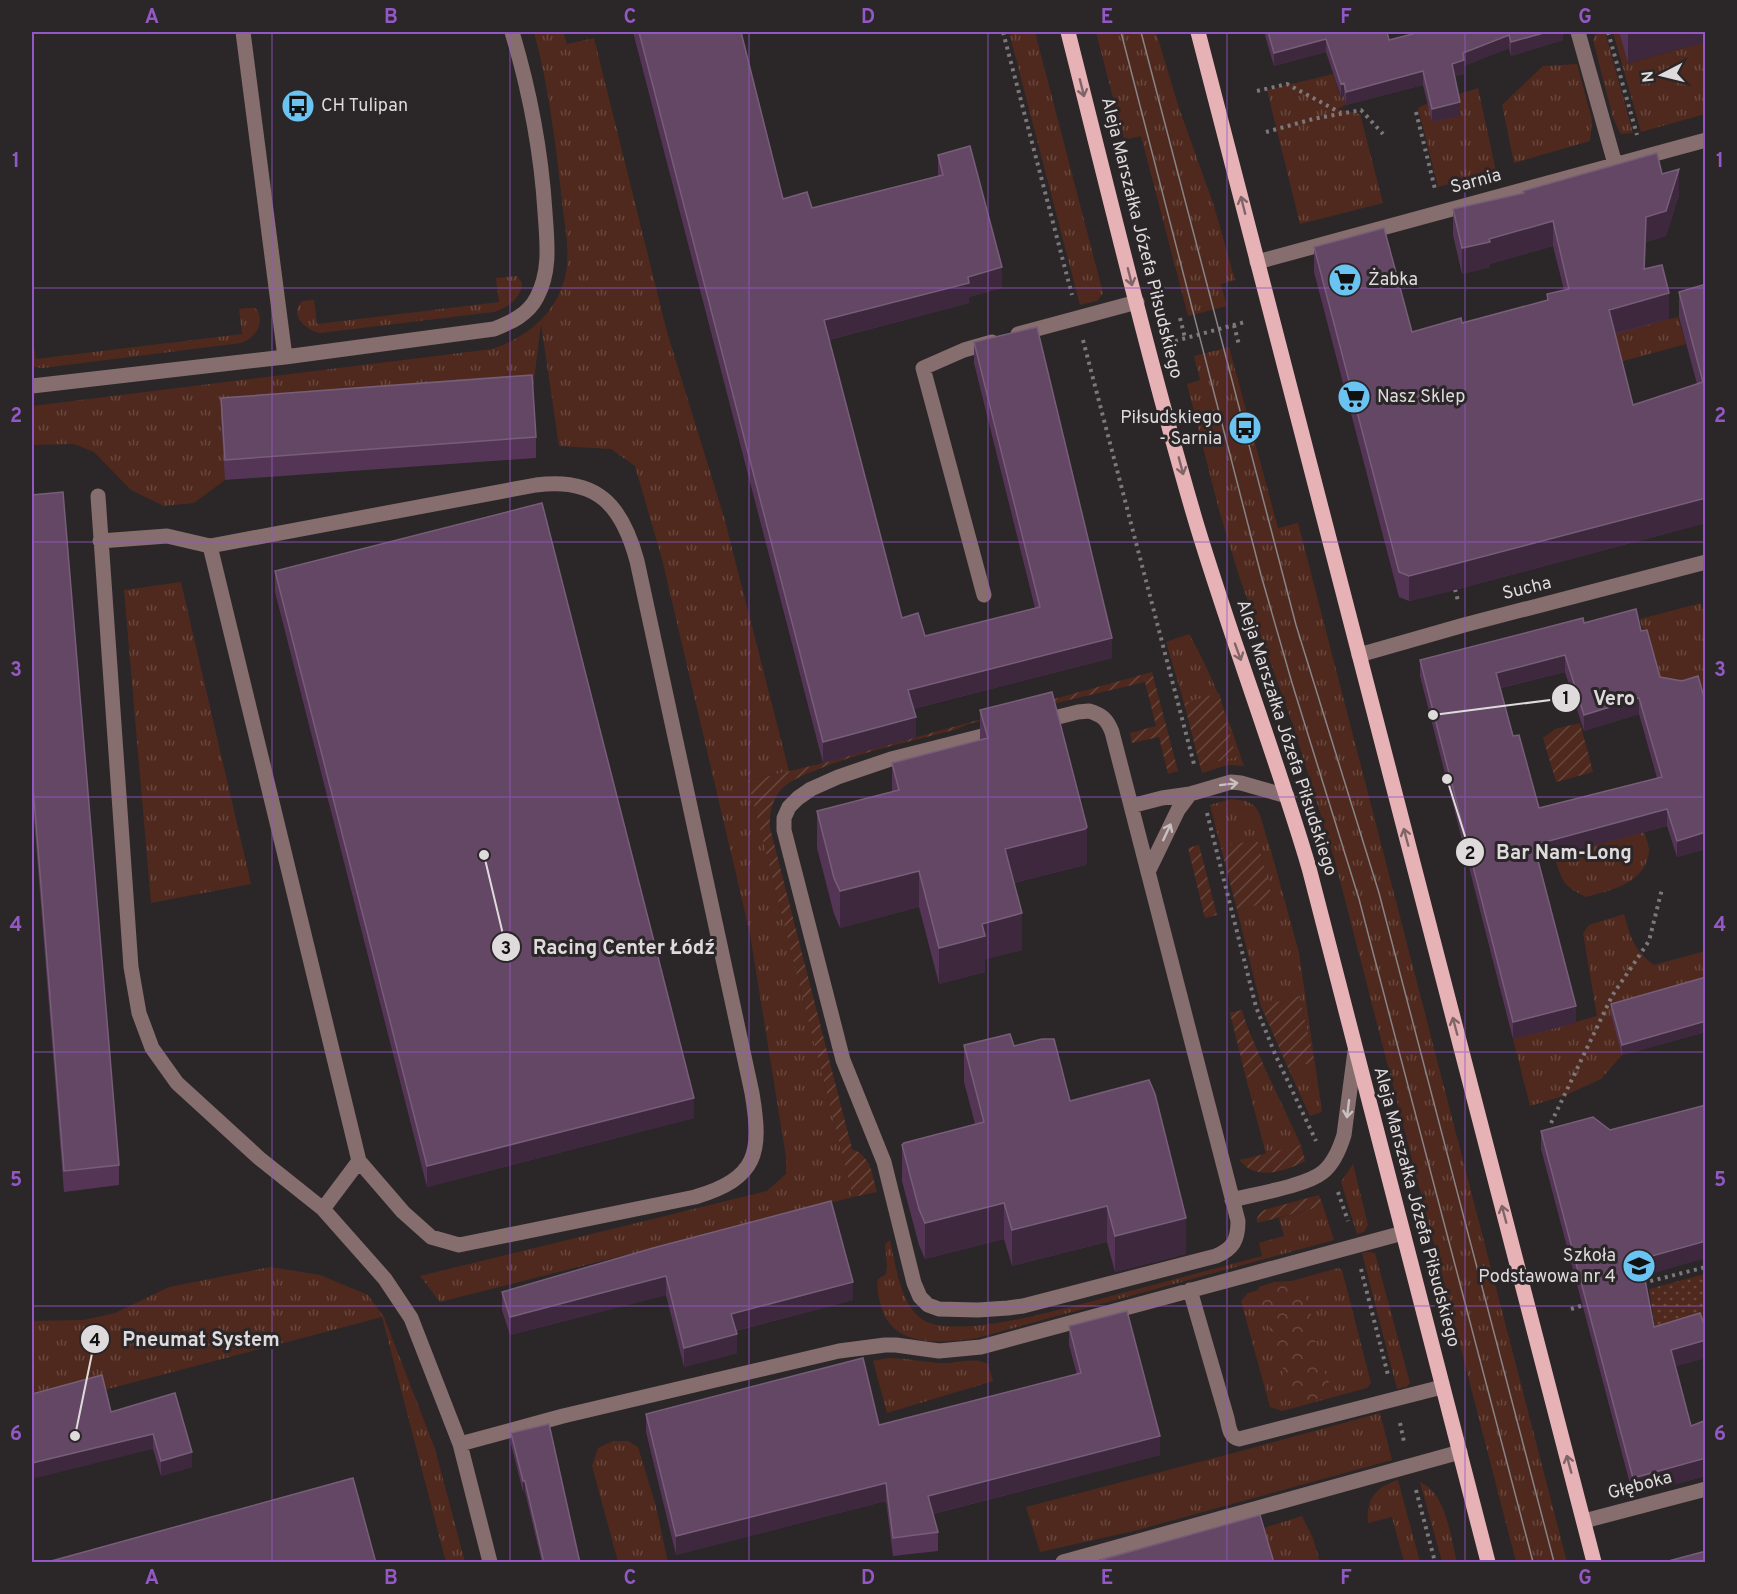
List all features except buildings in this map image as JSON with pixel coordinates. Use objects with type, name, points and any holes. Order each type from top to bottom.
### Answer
[{"type":"main road","name":"Aleja Marszałka Józefa Piłsudskiego","points":[[1068,32],[1137,302],[1207,558],[1309,868],[1488,1563]]},
{"type":"main road","points":[[1198,32],[1594,1563]]},
{"type":"street","points":[[243,32],[285,357]]},
{"type":"street","points":[[32,386],[285,357],[494,329],[518,319],[536,300],[545,279],[548,256],[543,172],[530,92],[513,32]]},
{"type":"street","points":[[1578,32],[1615,164]]},
{"type":"street","name":"Sarnia","points":[[1257,262],[1706,140]]},
{"type":"street","points":[[984,595],[923,368],[964,350],[1137,302]]},
{"type":"street","points":[[100,541],[167,536],[210,546],[556,483],[588,489],[609,502],[625,526],[637,561],[752,1093],[757,1124],[756,1148],[749,1166],[736,1180],[718,1190],[695,1197],[459,1245],[431,1237],[403,1212],[359,1161],[210,546]]},
{"type":"street","points":[[98,496],[131,967],[139,1013],[152,1048],[177,1083],[259,1158],[323,1209],[385,1279],[411,1317],[460,1444],[490,1563]]},
{"type":"street","name":"Sucha","points":[[1359,655],[1706,562]]},
{"type":"street","points":[[1089,711],[1100,714],[1108,721],[1131,806],[1238,1221],[1238,1234],[1234,1245],[1226,1252],[1216,1256],[1023,1306],[951,1311],[928,1305],[920,1297],[914,1283],[884,1162],[843,1060],[783,830],[784,818],[789,807],[798,798],[811,789],[838,777],[891,759],[1089,711]]},
{"type":"street","points":[[1131,806],[1190,794],[1231,782],[1287,796]]},
{"type":"street","points":[[1148,872],[1178,810],[1190,794]]},
{"type":"street","points":[[1232,1200],[1306,1180],[1324,1171],[1331,1163],[1344,1135],[1355,1051]]},
{"type":"street","points":[[323,1209],[359,1161]]},
{"type":"street","points":[[460,1444],[563,1416],[839,1351],[885,1345],[939,1351],[981,1347],[1403,1233]]},
{"type":"street","points":[[1190,1290],[1232,1436],[1235,1438],[1239,1439],[1443,1387]]},
{"type":"street","points":[[1064,1563],[1460,1452]]},
{"type":"street","name":"Głęboka","points":[[1584,1521],[1706,1489]]},
{"type":"path","points":[[1003,32],[1075,306]]},
{"type":"path","points":[[1608,32],[1638,137]]},
{"type":"path","points":[[1257,92],[1287,84],[1342,114]]},
{"type":"path","points":[[1266,132],[1361,110],[1383,134]]},
{"type":"path","points":[[1416,112],[1436,192]]},
{"type":"path","points":[[1180,318],[1185,338]]},
{"type":"path","points":[[1175,341],[1245,322]]},
{"type":"path","points":[[1234,325],[1239,345]]},
{"type":"path","points":[[1081,332],[1197,778]]},
{"type":"path","points":[[1204,803],[1256,1006],[1275,1054],[1316,1143]]},
{"type":"path","points":[[1551,1123],[1611,996],[1649,941],[1662,889]]},
{"type":"path","points":[[1335,1184],[1350,1227]]},
{"type":"path","points":[[1360,1266],[1389,1379]]},
{"type":"path","points":[[1642,1289],[1641,1283],[1706,1267]]},
{"type":"path","points":[[1571,1309],[1588,1304]]},
{"type":"path","points":[[1399,1420],[1407,1453]]},
{"type":"path","points":[[1416,1489],[1435,1563]]},
{"type":"green space","points":[[534,32],[563,32],[567,44],[594,38],[667,332],[724,517],[789,771],[748,781],[853,1197],[440,1302],[420,1276],[767,1191],[786,1174],[786,1157],[750,934],[662,559],[635,466],[611,449],[559,446],[541,324],[532,396],[225,480],[194,503],[164,506],[131,490],[94,452],[74,444],[32,445],[32,406],[492,349],[515,339],[536,325],[552,307],[558,296],[566,274],[567,254],[551,117]]},
{"type":"green space","points":[[1009,32],[1035,32],[1103,293],[1097,301],[1080,305]]},
{"type":"green space","points":[[1096,32],[1156,32],[1178,105],[1214,206],[1235,280],[1221,284],[1227,306],[1188,316],[1141,136],[1124,140]]},
{"type":"green space","points":[[1597,32],[1605,32],[1633,133],[1621,134],[1613,118],[1593,40]]},
{"type":"green space","points":[[1613,32],[1619,32],[1628,63],[1705,42],[1705,114],[1641,132]]},
{"type":"green space","points":[[1577,64],[1592,120],[1590,141],[1514,163],[1502,105],[1543,66]]},
{"type":"green space","points":[[1333,74],[1340,97],[1344,96],[1346,105],[1337,109],[1360,114],[1383,203],[1300,224],[1267,90]]},
{"type":"green space","points":[[1478,88],[1496,171],[1438,187],[1418,108]]},
{"type":"green space","points":[[517,276],[522,283],[517,297],[509,305],[494,312],[320,333],[304,325],[297,311],[302,301],[314,300],[317,324],[499,302],[496,278]]},
{"type":"green space","points":[[255,308],[258,311],[260,322],[254,335],[241,343],[43,368],[32,367],[32,334],[36,359],[242,334],[239,309]]},
{"type":"green space","points":[[1652,316],[1660,321],[1678,317],[1686,344],[1616,363],[1555,350],[1640,327],[1644,318]]},
{"type":"green space","points":[[1229,347],[1278,528],[1298,523],[1567,1562],[1516,1562],[1335,861],[1293,725],[1239,576],[1219,510],[1187,384],[1200,380],[1194,356]]},
{"type":"green space","points":[[181,582],[251,884],[151,903],[124,590]]},
{"type":"green space","points":[[1701,603],[1706,624],[1705,690],[1663,703],[1640,619]]},
{"type":"green space","points":[[1189,634],[1218,694],[1184,703],[1166,642]]},
{"type":"green space","points":[[1152,672],[1178,771],[1168,774],[1159,737],[1132,743],[1130,733],[1156,726],[1145,682],[968,724],[831,764],[792,781],[774,800],[770,828],[852,1149],[867,1161],[877,1192],[853,1197],[748,781],[823,763]]},
{"type":"green space","points":[[1219,693],[1236,757],[1200,766],[1184,703]]},
{"type":"green space","points":[[1221,701],[1244,766],[1228,765],[1202,773],[1200,766],[1236,757]]},
{"type":"green space","points":[[1580,723],[1593,772],[1556,782],[1543,738],[1555,729]]},
{"type":"green space","points":[[1231,799],[1246,801],[1255,806],[1260,815],[1299,953],[1314,1057],[1299,996],[1261,1006],[1237,910],[1273,901],[1257,839],[1221,848],[1210,805]]},
{"type":"green space","points":[[1644,832],[1649,848],[1647,861],[1635,878],[1617,888],[1586,897],[1564,882],[1554,857]]},
{"type":"green space","points":[[1257,839],[1273,901],[1237,910],[1221,848]]},
{"type":"green space","points":[[1199,845],[1217,915],[1205,918],[1188,848]]},
{"type":"green space","points":[[1624,914],[1641,954],[1654,965],[1705,951],[1705,988],[1622,1055],[1601,1079],[1566,1095],[1530,1106],[1513,1039],[1597,1016],[1583,933],[1589,925]]},
{"type":"green space","points":[[1299,996],[1315,1062],[1288,1068],[1261,1006]]},
{"type":"green space","points":[[1242,1010],[1267,1073],[1246,1078],[1230,1013]]},
{"type":"green space","points":[[1315,1061],[1322,1112],[1310,1116],[1288,1068]]},
{"type":"green space","points":[[1267,1073],[1301,1145],[1266,1154],[1246,1078]]},
{"type":"green space","points":[[1301,1145],[1305,1161],[1280,1171],[1262,1173],[1254,1171],[1240,1160]]},
{"type":"green space","points":[[1353,1164],[1368,1225],[1364,1232],[1357,1234],[1341,1182]]},
{"type":"green space","points":[[1319,1195],[1323,1206],[1257,1223],[1258,1216],[1264,1210]]},
{"type":"green space","points":[[1323,1206],[1334,1240],[977,1338],[935,1341],[908,1336],[896,1330],[887,1320],[881,1306],[877,1286],[878,1279],[886,1274],[885,1244],[890,1240],[900,1285],[917,1315],[925,1321],[943,1326],[967,1326],[1026,1318],[1056,1311],[1262,1256],[1259,1243],[1284,1236],[1279,1218]]},
{"type":"green space","points":[[1362,1253],[1375,1253],[1410,1383],[1406,1387],[1397,1389]]},
{"type":"green space","points":[[270,1267],[320,1275],[368,1295],[384,1317],[435,1449],[465,1562],[446,1562],[382,1317],[32,1409],[32,1321],[84,1320],[115,1313],[169,1287]]},
{"type":"green space","points":[[1338,1268],[1342,1270],[1371,1383],[1367,1388],[1282,1411],[1270,1407],[1241,1301],[1248,1293]]},
{"type":"green space","points":[[1705,1274],[1705,1330],[1658,1343],[1649,1289]]},
{"type":"green space","points":[[1293,1281],[1302,1290],[1308,1304],[1315,1332],[1315,1351],[1328,1379],[1330,1390],[1329,1396],[1295,1404],[1282,1381],[1283,1365],[1274,1335],[1266,1323],[1257,1295],[1259,1287],[1274,1282]]},
{"type":"green space","points":[[888,1358],[941,1363],[971,1360],[983,1362],[988,1364],[993,1381],[887,1413],[873,1361]]},
{"type":"green space","points":[[1380,1413],[1392,1460],[1134,1531],[1040,1552],[1026,1507]]},
{"type":"green space","points":[[613,1441],[628,1441],[638,1447],[655,1503],[668,1562],[618,1562],[592,1466],[598,1448]]},
{"type":"green space","points":[[1398,1480],[1420,1562],[1404,1562],[1392,1517],[1368,1523],[1369,1508],[1374,1496],[1383,1486]]},
{"type":"green space","points":[[1420,1482],[1429,1488],[1442,1506],[1457,1562],[1442,1562]]},
{"type":"green space","points":[[1302,1516],[1313,1538],[1320,1562],[1273,1562],[1264,1528]]},
{"type":"tram line","points":[[1121,32],[1261,575],[1359,899],[1533,1562]]},
{"type":"tram line","points":[[1141,32],[1296,625],[1379,893],[1554,1562]]},
{"type":"place","name":"CH Tulipan","points":[[298,106]]},
{"type":"place","name":"Żabka","points":[[1345,280]]},
{"type":"place","name":"Nasz Sklep","points":[[1354,397]]},
{"type":"place","name":"Piłsudskiego - Sarnia","points":[[1245,428]]},
{"type":"place","name":"Vero","points":[[1433,715]]},
{"type":"place","name":"Bar Nam-Long","points":[[1447,779]]},
{"type":"place","name":"Racing Center Łódź","points":[[484,855]]},
{"type":"place","name":"Szkoła Podstawowa nr 4","points":[[1639,1266]]},
{"type":"place","name":"Pneumat System","points":[[75,1436]]}]
